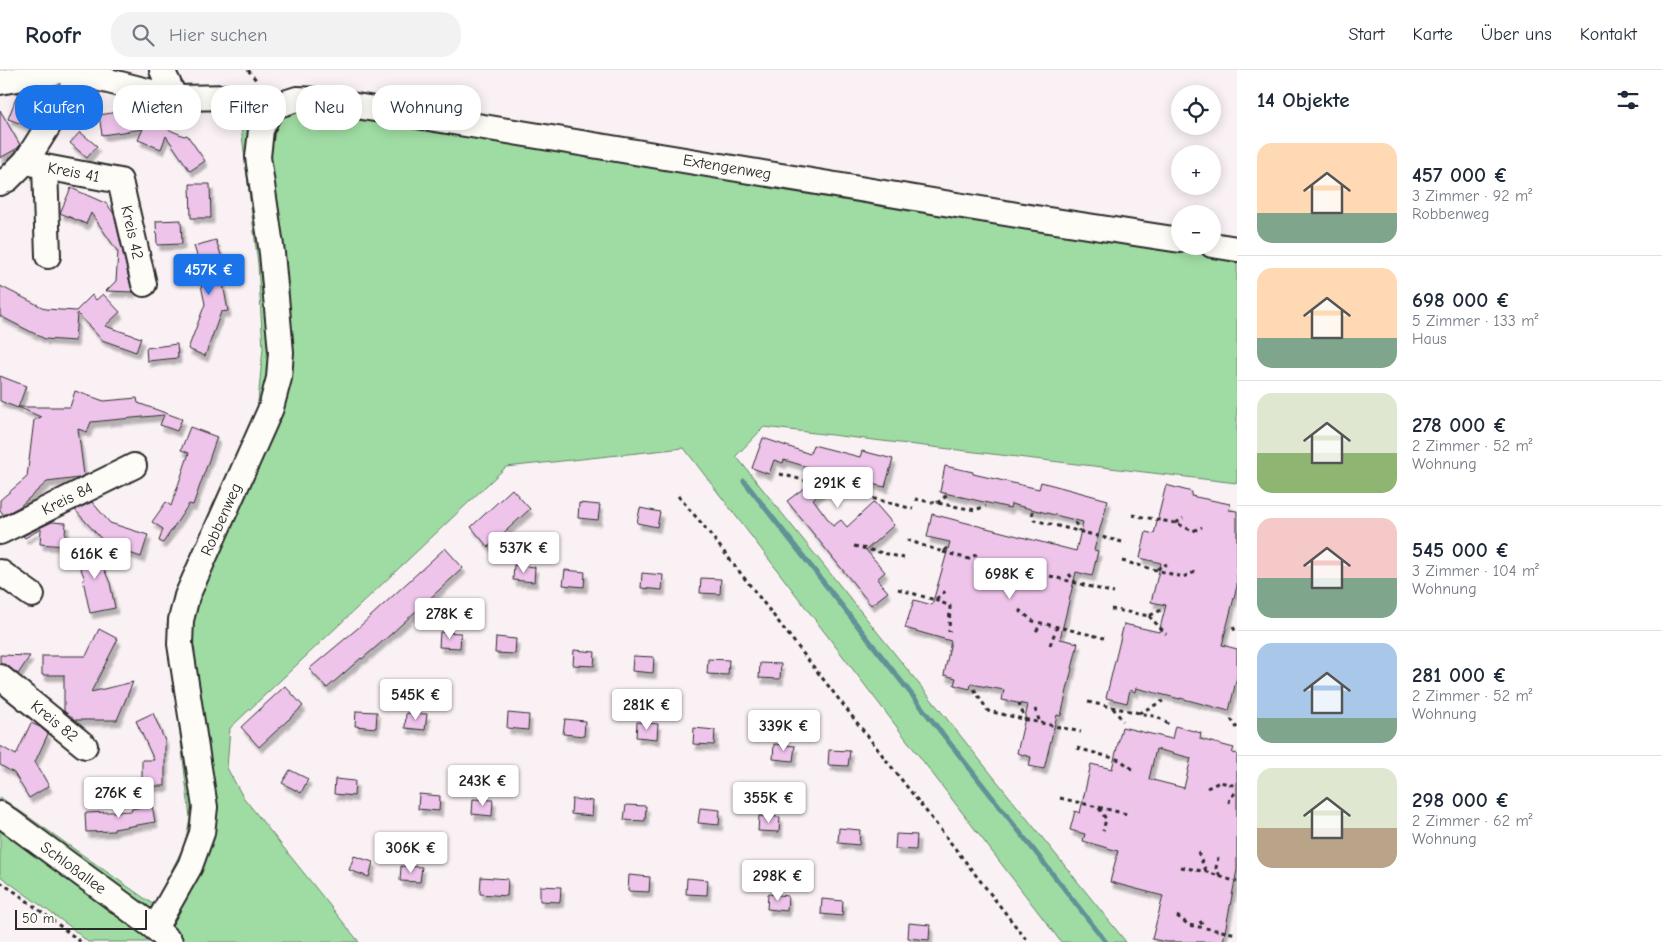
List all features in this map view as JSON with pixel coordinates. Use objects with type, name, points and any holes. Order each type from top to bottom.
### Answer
[{"type":"street","points":[[162,70],[169,85]]},
{"type":"street","points":[[0,82],[74,71],[126,85]]},
{"type":"street","points":[[48,256],[36,164],[74,71]]},
{"type":"street","name":"Extengenweg","points":[[286,103],[298,100],[320,100],[1009,214],[1171,239]]},
{"type":"street","name":"Robbenweg","points":[[162,935],[202,833],[205,807],[180,644],[180,620],[187,596],[271,408],[279,378],[280,352],[272,253],[258,157],[261,130]]},
{"type":"street","points":[[0,183],[36,164]]},
{"type":"street","name":"Kreis 41","points":[[36,164],[120,181]]},
{"type":"street","name":"Kreis 42","points":[[120,181],[144,284]]},
{"type":"street","points":[[1221,246],[1237,249]]},
{"type":"street","name":"Kreis 84","points":[[0,532],[134,466]]},
{"type":"street","points":[[0,572],[32,594]]},
{"type":"street","name":"Kreis 82","points":[[0,677],[85,746]]},
{"type":"street","name":"Schloßallee","points":[[0,814],[162,935]]},
{"type":"path","points":[[780,474],[913,509]]},
{"type":"path","points":[[866,484],[872,498]]},
{"type":"path","points":[[936,503],[949,494]]},
{"type":"path","points":[[678,496],[703,525],[1028,942]]},
{"type":"path","points":[[915,499],[975,510],[986,506]]},
{"type":"path","points":[[1032,511],[1034,520],[1126,543]]},
{"type":"path","points":[[1132,515],[1176,523],[1193,531],[1202,527]]},
{"type":"path","points":[[1176,523],[1182,518]]},
{"type":"path","points":[[1075,522],[1079,531]]},
{"type":"path","points":[[907,540],[969,559],[979,553]]},
{"type":"path","points":[[943,552],[950,545]]},
{"type":"path","points":[[854,546],[904,558]]},
{"type":"path","points":[[1122,561],[1184,577],[1195,572]]},
{"type":"path","points":[[1156,570],[1167,564]]},
{"type":"path","points":[[1069,574],[1076,583]]},
{"type":"path","points":[[1050,576],[1114,593]]},
{"type":"path","points":[[898,589],[950,606],[949,632]]},
{"type":"path","points":[[935,600],[948,589]]},
{"type":"path","points":[[1111,609],[1149,616],[1166,634]]},
{"type":"path","points":[[1019,610],[1032,621],[1104,638]]},
{"type":"path","points":[[1149,616],[1161,610]]},
{"type":"path","points":[[1036,630],[1042,624]]},
{"type":"path","points":[[1050,645],[1057,627]]},
{"type":"path","points":[[1233,628],[1237,634]]},
{"type":"path","points":[[974,689],[988,710],[1081,732]]},
{"type":"path","points":[[1138,713],[1163,701]]},
{"type":"path","points":[[1088,702],[1158,717],[1171,726]]},
{"type":"path","points":[[1019,703],[1025,720]]},
{"type":"path","points":[[1112,707],[1123,721]]},
{"type":"path","points":[[1035,709],[1040,723]]},
{"type":"path","points":[[1231,719],[1237,728]]},
{"type":"path","points":[[1077,748],[1120,760],[1134,770]]},
{"type":"path","points":[[1207,788],[1220,782],[1237,786]]},
{"type":"path","points":[[1229,803],[1230,798],[1237,791]]},
{"type":"path","points":[[1060,798],[1127,814]]},
{"type":"path","points":[[1099,807],[1106,819],[1103,831]]},
{"type":"path","points":[[1198,852],[1207,872]]},
{"type":"path","points":[[1220,876],[1216,868],[1218,857],[1221,856]]},
{"type":"path","points":[[1181,867],[1207,872],[1237,882]]},
{"type":"path","points":[[0,882],[81,942]]},
{"type":"path","points":[[1177,916],[1189,925],[1237,934]]},
{"type":"path","points":[[1200,921],[1205,928]]},
{"type":"green space","points":[[296,106],[296,130],[362,130],[362,117],[372,118],[372,130],[445,130],[1171,246],[1171,255],[1221,254],[1237,257],[1237,483],[764,427],[736,456],[1126,942],[1061,942],[684,448],[506,467],[230,728],[227,768],[243,797],[359,942],[88,942],[68,925],[0,876],[0,797],[154,905],[185,844],[190,818],[167,624],[174,593],[207,528],[257,412],[263,348],[258,264],[241,130],[286,130],[286,107]]},
{"type":"building","points":[[15,101],[15,121],[8,119]]},
{"type":"building","points":[[0,110],[20,145],[0,158]]},
{"type":"building","points":[[113,113],[113,130],[136,130],[102,135],[103,114]]},
{"type":"building","points":[[143,130],[170,130],[184,136],[187,135],[205,161],[190,171],[166,136],[161,149],[138,140]]},
{"type":"building","points":[[80,132],[97,146],[87,158],[70,143]]},
{"type":"building","points":[[190,184],[210,184],[211,218],[191,218]]},
{"type":"building","points":[[71,188],[107,204],[114,214],[133,292],[106,291],[116,281],[118,252],[91,213],[86,224],[60,213]]},
{"type":"building","points":[[181,220],[182,244],[157,245],[156,221]]},
{"type":"building","points":[[216,240],[223,261],[219,262],[228,311],[221,312],[205,356],[188,349],[205,304],[201,285],[206,284],[194,246]]},
{"type":"building","points":[[0,286],[46,309],[76,311],[92,295],[96,300],[103,294],[120,312],[105,326],[141,338],[136,352],[102,340],[77,313],[75,341],[45,339],[0,316]]},
{"type":"building","points":[[177,344],[178,358],[147,361],[146,348]]},
{"type":"building","points":[[0,376],[26,386],[18,408],[0,401]]},
{"type":"building","points":[[75,391],[104,401],[137,398],[138,403],[182,419],[177,431],[160,425],[164,415],[91,422],[87,432],[78,429],[84,475],[79,478],[47,482],[19,507],[4,515],[0,510],[0,500],[27,477],[34,420],[41,417],[18,407],[70,407]]},
{"type":"building","points":[[190,427],[217,437],[193,505],[189,504],[163,543],[159,541],[163,529],[152,522],[166,502],[171,506],[189,453],[181,450]]},
{"type":"building","points":[[763,438],[810,454],[813,445],[860,457],[862,451],[893,459],[885,487],[871,484],[872,477],[845,470],[843,477],[835,475],[833,483],[813,499],[833,526],[841,520],[847,527],[874,502],[894,525],[866,550],[885,572],[877,579],[888,592],[871,605],[787,501],[825,472],[784,460],[783,463],[774,460],[769,474],[752,468]]},
{"type":"building","points":[[945,466],[1039,489],[1041,482],[1108,500],[1094,550],[1098,551],[1092,576],[1076,572],[1060,639],[1078,643],[1061,716],[1057,715],[1044,769],[1029,766],[1031,757],[1017,753],[1028,705],[1002,700],[1004,690],[971,684],[970,689],[954,685],[956,678],[944,675],[951,641],[905,628],[914,600],[932,605],[950,542],[927,537],[932,514],[1076,551],[1083,522],[1011,504],[1010,508],[940,492]]},
{"type":"building","points":[[1166,485],[1192,492],[1191,496],[1230,504],[1229,510],[1237,511],[1237,586],[1222,645],[1237,649],[1237,677],[1229,711],[1136,688],[1135,692],[1130,690],[1127,703],[1106,698],[1124,624],[1159,632],[1166,605],[1151,602],[1161,563],[1140,558],[1146,532],[1154,534]]},
{"type":"building","points":[[512,489],[530,509],[488,547],[471,527]]},
{"type":"building","points":[[92,502],[110,523],[148,535],[141,557],[107,545],[75,510]]},
{"type":"building","points":[[579,503],[600,505],[598,520],[578,518]]},
{"type":"building","points":[[640,508],[660,512],[657,527],[637,523]]},
{"type":"building","points":[[52,522],[66,523],[64,546],[40,544],[41,529],[25,538],[23,536]]},
{"type":"building","points":[[93,544],[110,583],[115,608],[90,613],[83,580],[85,579],[74,552]]},
{"type":"building","points":[[445,548],[463,568],[390,635],[327,688],[309,669],[358,628]]},
{"type":"building","points":[[514,565],[535,567],[534,582],[513,580]]},
{"type":"building","points":[[565,570],[585,572],[584,587],[563,585]]},
{"type":"building","points":[[642,573],[663,575],[662,590],[641,588]]},
{"type":"building","points":[[701,578],[721,579],[720,594],[700,593]]},
{"type":"building","points":[[99,629],[118,639],[91,692],[133,682],[117,720],[75,720],[64,711],[64,675],[42,675],[42,656],[86,656]]},
{"type":"building","points":[[440,632],[461,633],[460,648],[439,647]]},
{"type":"building","points":[[496,637],[516,639],[515,654],[495,653]]},
{"type":"building","points":[[574,650],[595,652],[594,666],[573,665]]},
{"type":"building","points":[[0,655],[30,656],[18,674],[8,666],[0,664]]},
{"type":"building","points":[[633,656],[654,657],[653,673],[632,671]]},
{"type":"building","points":[[708,659],[729,660],[728,675],[707,674]]},
{"type":"building","points":[[760,663],[781,664],[780,679],[759,678]]},
{"type":"building","points":[[285,686],[303,706],[259,747],[241,727]]},
{"type":"building","points":[[356,711],[377,712],[376,728],[355,726]]},
{"type":"building","points":[[153,713],[165,741],[165,786],[142,786],[142,760],[154,760],[136,721]]},
{"type":"building","points":[[406,713],[427,714],[425,730],[405,728]]},
{"type":"building","points":[[508,713],[529,715],[528,730],[507,728]]},
{"type":"building","points":[[565,719],[585,721],[584,736],[563,734]]},
{"type":"building","points":[[637,722],[658,724],[657,739],[636,737]]},
{"type":"building","points":[[31,723],[40,727],[48,734],[35,762],[49,786],[29,798],[14,773],[0,765],[0,746],[16,755]]},
{"type":"building","points":[[1175,726],[1201,733],[1200,739],[1234,748],[1232,753],[1237,754],[1237,870],[1223,942],[1166,942],[1152,939],[1163,896],[1110,882],[1118,851],[1083,841],[1085,834],[1070,830],[1075,811],[1080,813],[1091,764],[1112,769],[1122,727],[1172,739]],"holes":[[[1156,749],[1191,758],[1184,788],[1149,779]]]},
{"type":"building","points":[[694,728],[715,730],[714,745],[693,744]]},
{"type":"building","points":[[774,744],[795,746],[793,761],[773,759]]},
{"type":"building","points":[[829,750],[850,751],[848,766],[828,765]]},
{"type":"building","points":[[290,770],[308,779],[301,793],[282,783]]},
{"type":"building","points":[[335,779],[355,781],[354,796],[334,794]]},
{"type":"building","points":[[419,794],[440,796],[439,811],[418,809]]},
{"type":"building","points":[[473,799],[493,800],[492,816],[472,814]]},
{"type":"building","points":[[572,799],[593,801],[592,816],[571,814]]},
{"type":"building","points":[[152,805],[155,822],[114,829],[114,831],[86,832],[85,813],[132,811],[131,809]]},
{"type":"building","points":[[626,805],[646,806],[645,821],[624,820]]},
{"type":"building","points":[[700,808],[720,810],[719,825],[698,823]]},
{"type":"building","points":[[759,816],[780,817],[779,832],[758,831]]},
{"type":"building","points":[[839,828],[860,830],[859,845],[838,843]]},
{"type":"building","points":[[896,834],[917,835],[916,850],[895,849]]},
{"type":"building","points":[[354,856],[373,862],[369,877],[349,870]]},
{"type":"building","points":[[401,866],[422,867],[420,882],[400,881]]},
{"type":"building","points":[[629,875],[650,877],[649,892],[628,891]]},
{"type":"building","points":[[481,877],[508,879],[507,896],[480,894]]},
{"type":"building","points":[[687,878],[708,880],[707,895],[686,894]]},
{"type":"building","points":[[540,886],[561,887],[560,902],[540,901]]},
{"type":"building","points":[[768,894],[788,896],[787,911],[767,909]]},
{"type":"building","points":[[822,899],[843,901],[842,916],[821,914]]},
{"type":"building","points":[[909,923],[930,925],[929,940],[908,938]]},
{"type":"waterway","points":[[744,481],[1106,942]]}]
